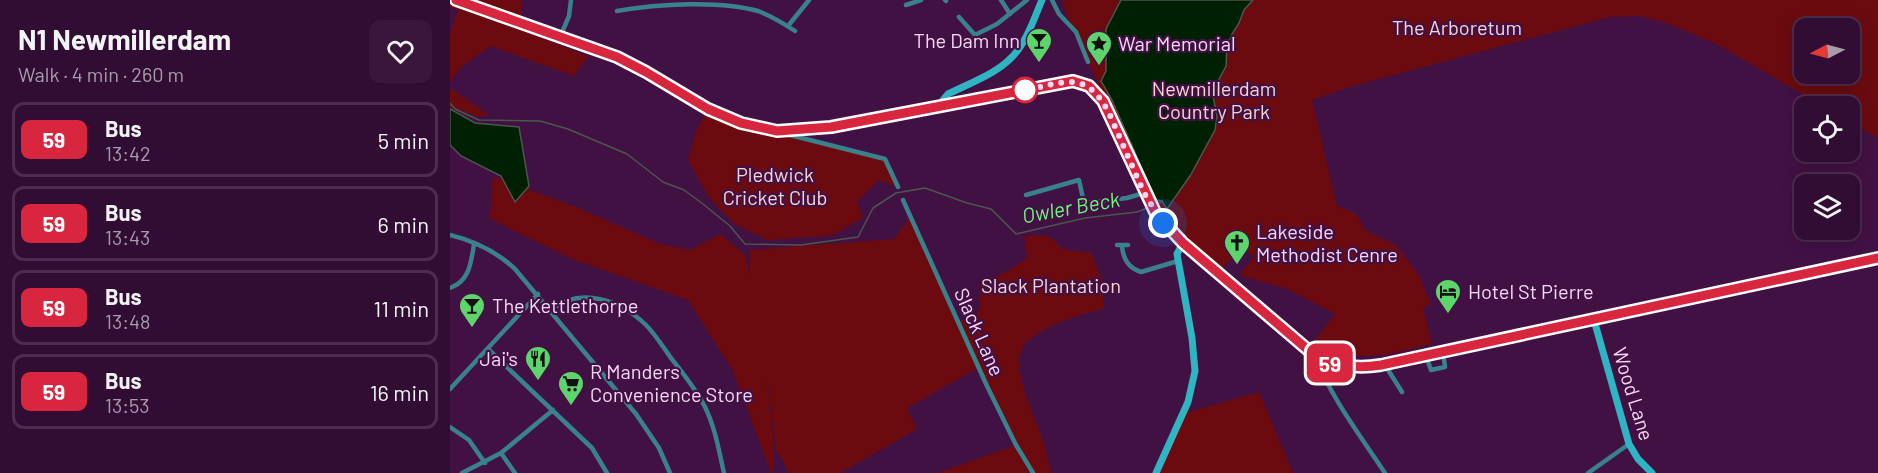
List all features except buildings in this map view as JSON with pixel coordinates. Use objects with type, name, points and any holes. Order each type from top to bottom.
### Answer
[{"type":"main road","points":[[456,0],[627,62],[708,109],[741,123],[777,131],[831,127],[1073,81],[1085,84],[1103,101],[1144,193],[1163,223],[1183,243],[1314,355],[1347,367],[1364,368],[1385,365],[1878,258]]},
{"type":"street","points":[[560,38],[569,15],[571,0]]},
{"type":"street","points":[[788,26],[809,0]]},
{"type":"street","points":[[906,5],[921,0]]},
{"type":"street","points":[[1001,0],[1010,14]]},
{"type":"street","points":[[959,17],[975,35],[997,24],[1027,0]]},
{"type":"street","points":[[944,106],[943,100],[948,94],[998,69],[1014,56],[1042,0]]},
{"type":"street","points":[[1052,0],[1059,14],[1076,32],[1088,62]]},
{"type":"street","points":[[617,11],[667,3],[721,1],[757,10],[795,31]]},
{"type":"street","points":[[777,131],[885,159],[898,187]]},
{"type":"street","points":[[1026,195],[1079,180],[1084,202],[1127,198],[1144,193]]},
{"type":"street","name":"Slack Lane","points":[[903,200],[987,386],[1016,445],[1033,473]]},
{"type":"street","points":[[450,236],[463,238],[504,259],[538,294],[646,427],[659,448],[670,473]]},
{"type":"street","points":[[1156,473],[1188,402],[1194,381],[1192,338],[1177,254],[1183,243]]},
{"type":"street","points":[[450,288],[460,284],[469,271],[474,244]]},
{"type":"street","points":[[1122,245],[1124,259],[1129,266],[1141,272],[1178,261]]},
{"type":"street","points":[[450,389],[538,294]]},
{"type":"street","points":[[551,310],[563,301],[572,298],[594,298],[626,310],[646,326],[699,396],[710,419],[724,473]]},
{"type":"street","name":"Wood Lane","points":[[1593,320],[1629,444],[1638,459],[1652,473]]},
{"type":"street","points":[[488,350],[592,448],[607,473]]},
{"type":"street","points":[[1314,355],[1319,368],[1352,423],[1385,473]]},
{"type":"street","points":[[1426,356],[1431,370],[1445,367],[1444,360]]},
{"type":"street","points":[[1385,365],[1401,392]]},
{"type":"street","points":[[466,472],[501,453],[553,410]]},
{"type":"street","points":[[450,427],[469,440],[485,463]]},
{"type":"street","points":[[1588,473],[1629,444]]},
{"type":"street","points":[[501,453],[515,473]]},
{"type":"green space","points":[[450,0],[521,0],[523,31],[588,56],[574,76],[490,46],[459,69],[450,82],[450,33],[458,10],[450,7]]},
{"type":"green space","name":"Newmillerdam Country Park","points":[[1063,0],[1878,0],[1878,138],[1860,128],[1860,96],[1806,96],[1716,44],[1667,23],[1639,16],[1610,17],[1349,87],[1312,100],[1337,206],[1356,214],[1366,231],[1397,246],[1419,276],[1431,305],[1423,307],[1432,344],[1372,356],[1343,354],[1329,349],[1315,340],[1335,314],[1287,289],[1242,276],[1240,274],[1254,257],[1242,247],[1219,272],[1195,253],[1194,243],[1163,223],[1065,11]]},
{"type":"green space","points":[[450,88],[489,115],[479,117],[450,107]]},
{"type":"green space","name":"Pledwick Cricket Club","points":[[708,109],[797,139],[858,151],[885,159],[898,187],[878,180],[857,202],[863,218],[831,236],[767,240],[733,223],[708,196],[688,160],[695,133]]},
{"type":"green space","name":"Slack Plantation","points":[[493,176],[578,208],[660,244],[690,250],[720,234],[745,255],[750,275],[750,250],[894,239],[911,216],[959,322],[980,311],[980,283],[1008,271],[1027,258],[1024,236],[1046,236],[1062,249],[1091,253],[1103,283],[1103,309],[1071,318],[1046,329],[1027,342],[1020,358],[1022,381],[1042,437],[1051,473],[938,473],[1016,445],[978,368],[907,408],[917,429],[840,473],[789,473],[776,449],[767,377],[774,449],[773,473],[771,473],[733,371],[688,300],[572,259],[490,219]]},
{"type":"green space","points":[[1259,392],[1293,473],[1156,473],[1188,402],[1189,412]]},
{"type":"shaded area","points":[[1121,0],[1253,0],[1244,10],[1227,47],[1226,66],[1213,96],[1217,116],[1215,130],[1190,176],[1167,209],[1162,201],[1156,200],[1112,100],[1101,81],[1106,71],[1106,29]]},
{"type":"shaded area","points":[[450,109],[475,123],[519,127],[529,186],[515,202],[501,176],[461,156],[450,145]]},
{"type":"waterway","name":"Owler Beck","points":[[450,103],[455,109],[479,120],[540,121],[568,129],[627,154],[663,182],[684,190],[703,204],[730,226],[745,244],[801,245],[858,237],[873,208],[896,193],[925,188],[991,209],[1016,234],[1085,218],[1137,212],[1150,207]]},
{"type":"waterway","name":"Owler Beck","points":[[1155,205],[1162,201]]},
{"type":"bus line","name":"59","points":[[456,0],[617,57],[708,109],[741,123],[777,131],[831,127],[1073,81],[1085,84],[1103,101],[1144,193],[1163,223],[1183,243],[1314,355],[1347,367],[1364,368],[1381,365],[1878,258]]},
{"type":"place","name":"The Dam Inn","points":[[1039,64]]},
{"type":"place","name":"War Memorial","points":[[1099,67]]},
{"type":"place","name":"Lakeside Methodist Cenre","points":[[1237,266]]},
{"type":"place","name":"Hotel St Pierre","points":[[1448,315]]},
{"type":"place","name":"The Kettlethorpe","points":[[472,329]]},
{"type":"place","name":"Jai's","points":[[538,382]]},
{"type":"place","name":"R Manders Convenience Store","points":[[571,407]]},
{"type":"route","points":[[1025,90],[1022,91],[1073,81],[1089,86],[1103,101],[1144,193],[1163,223]]},
{"type":"park label","name":"The Arboretum","points":[[1457,28]]}]
